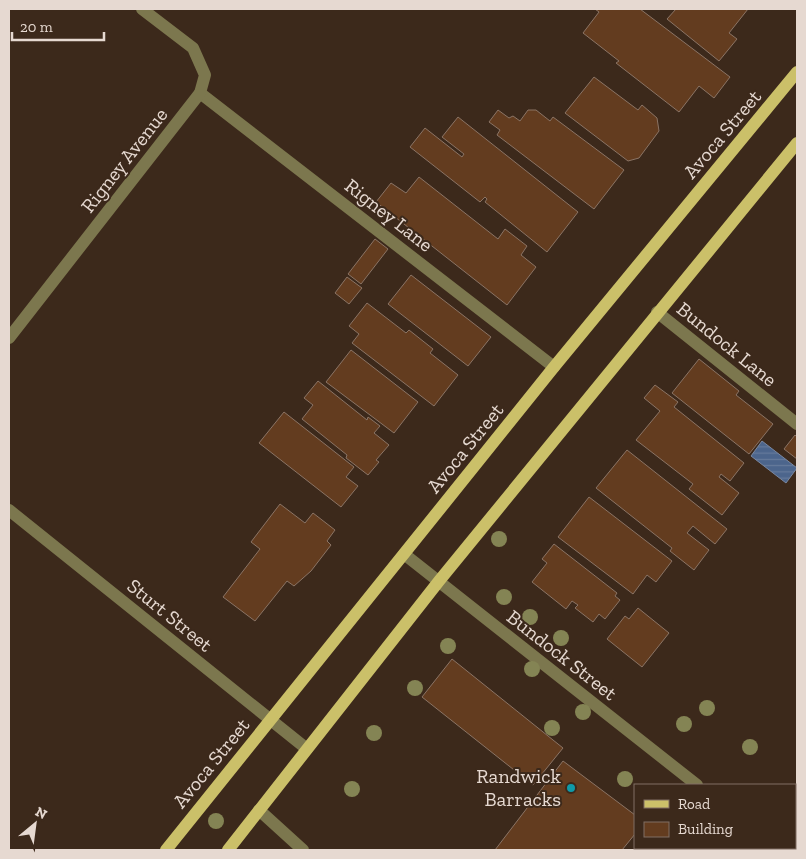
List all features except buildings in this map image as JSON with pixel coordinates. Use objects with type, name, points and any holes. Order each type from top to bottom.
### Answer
[{"type":"main road","name":"Avoca Street","points":[[166,850],[554,367],[797,72]]},
{"type":"main road","points":[[228,850],[439,581],[797,143]]},
{"type":"street","points":[[142,9],[193,48],[204,75],[200,93]]},
{"type":"street","name":"Rigney Avenue","points":[[9,338],[200,93]]},
{"type":"street","name":"Rigney Lane","points":[[200,93],[554,367]]},
{"type":"street","name":"Bundock Lane","points":[[657,312],[797,424]]},
{"type":"street","name":"Sturt Street","points":[[9,510],[307,749]]},
{"type":"street","name":"Bundock Street","points":[[404,554],[696,784]]},
{"type":"street","points":[[259,810],[303,850]]},
{"type":"water","points":[[762,441],[797,468],[786,483],[751,456]]},
{"type":"place","name":"Randwick Barracks","points":[[571,788]]}]
